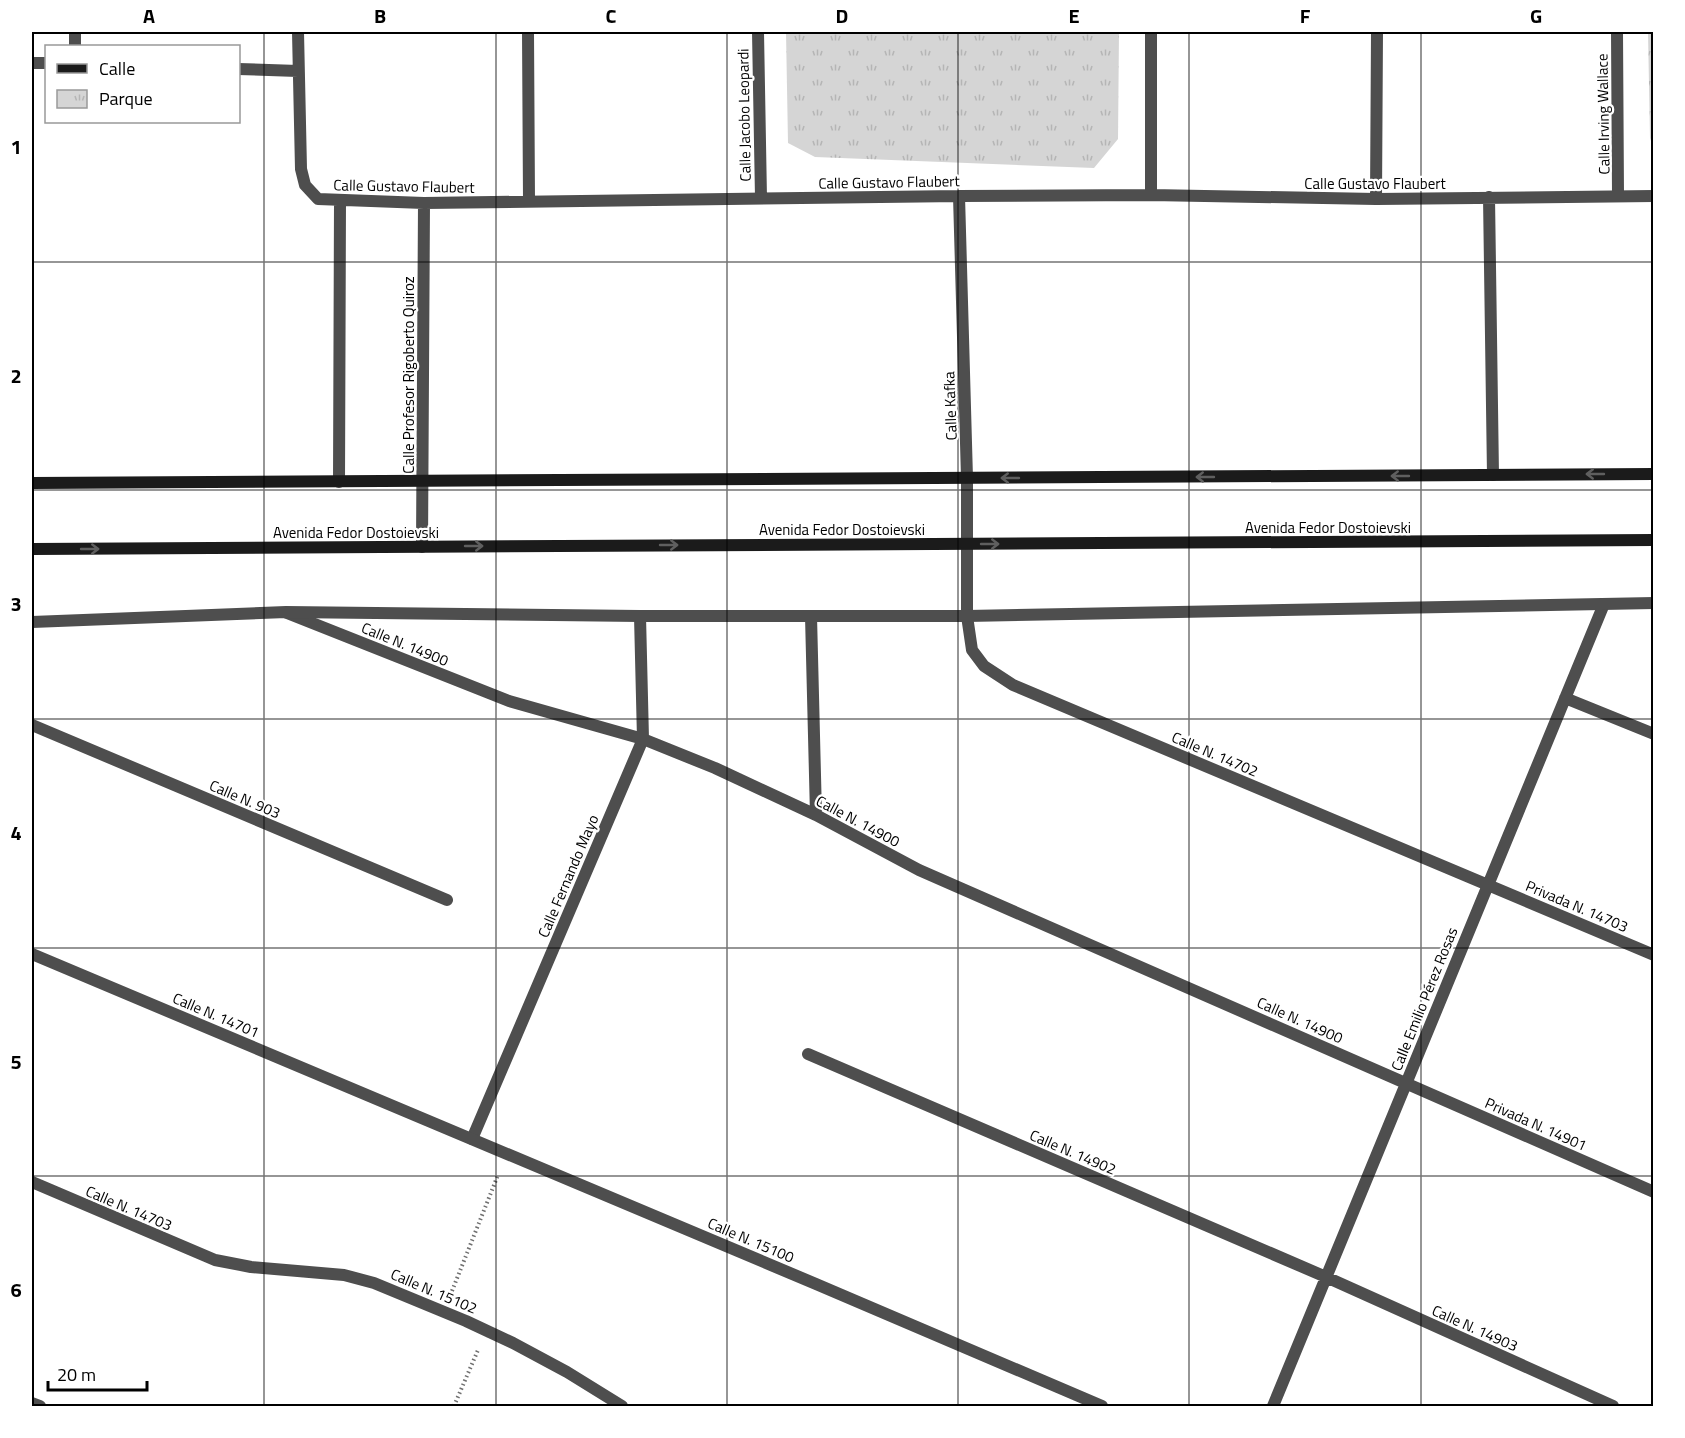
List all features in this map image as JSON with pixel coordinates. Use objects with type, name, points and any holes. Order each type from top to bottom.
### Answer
[{"type":"main road","points":[[32,483],[1653,474]]},
{"type":"main road","name":"Avenida Fedor Dostoievski","points":[[32,549],[1653,540]]},
{"type":"street","points":[[240,69],[297,71],[298,32]]},
{"type":"street","points":[[528,32],[529,201]]},
{"type":"street","name":"Calle Jacobo Leopardi","points":[[758,32],[761,198]]},
{"type":"street","points":[[1151,32],[1151,195]]},
{"type":"street","points":[[1376,199],[1377,32]]},
{"type":"street","name":"Calle Irving Wallace","points":[[1617,32],[1618,195]]},
{"type":"street","name":"Calle Gustavo Flaubert","points":[[297,71],[301,169],[305,185],[318,199],[424,203],[959,196],[1151,195],[1376,199],[1653,196]]},
{"type":"street","name":"Calle Kafka","points":[[959,196],[967,478],[967,616]]},
{"type":"street","points":[[1489,197],[1493,475]]},
{"type":"street","points":[[339,482],[340,201]]},
{"type":"street","name":"Calle Profesor Rigoberto Quiroz","points":[[422,547],[424,203]]},
{"type":"street","name":"Calle Emilio Pérez Rosas","points":[[1273,1407],[1604,603]]},
{"type":"street","points":[[32,622],[286,612],[640,616],[967,616],[1653,603]]},
{"type":"street","name":"Calle N. 14900","points":[[286,612],[509,701],[644,739],[715,768],[816,815],[919,870],[1406,1083]]},
{"type":"street","name":"Calle Fernando Mayo","points":[[472,1139],[644,739],[640,616]]},
{"type":"street","points":[[811,616],[816,815]]},
{"type":"street","name":"Calle N. 14702","points":[[967,616],[972,650],[984,666],[1013,685],[1488,885]]},
{"type":"street","points":[[1565,698],[1653,734]]},
{"type":"street","name":"Calle N. 903","points":[[32,726],[447,900]]},
{"type":"street","name":"Privada N. 14703","points":[[1488,885],[1653,955]]},
{"type":"street","name":"Calle N. 14701","points":[[32,954],[389,1104]]},
{"type":"street","name":"Calle N. 14902","points":[[808,1054],[1326,1277]]},
{"type":"street","name":"Privada N. 14901","points":[[1406,1083],[1653,1192]]},
{"type":"street","name":"Calle N. 15100","points":[[389,1104],[1102,1407]]},
{"type":"street","name":"Calle N. 14703","points":[[32,1182],[215,1260]]},
{"type":"street","name":"Calle N. 15102","points":[[215,1260],[251,1267],[344,1275],[374,1283],[487,1330],[567,1371],[622,1407]]},
{"type":"street","name":"Calle N. 14903","points":[[1326,1277],[1613,1407]]},
{"type":"street","points":[[32,1403],[40,1407]]},
{"type":"path","points":[[444,1311],[507,1154]]},
{"type":"path","points":[[454,1407],[487,1330]]},
{"type":"green space","points":[[786,32],[1119,32],[1118,139],[1094,168],[815,157],[788,143]]},
{"type":"green space","points":[[1648,32],[1654,32],[1653,147],[1650,138]]}]
